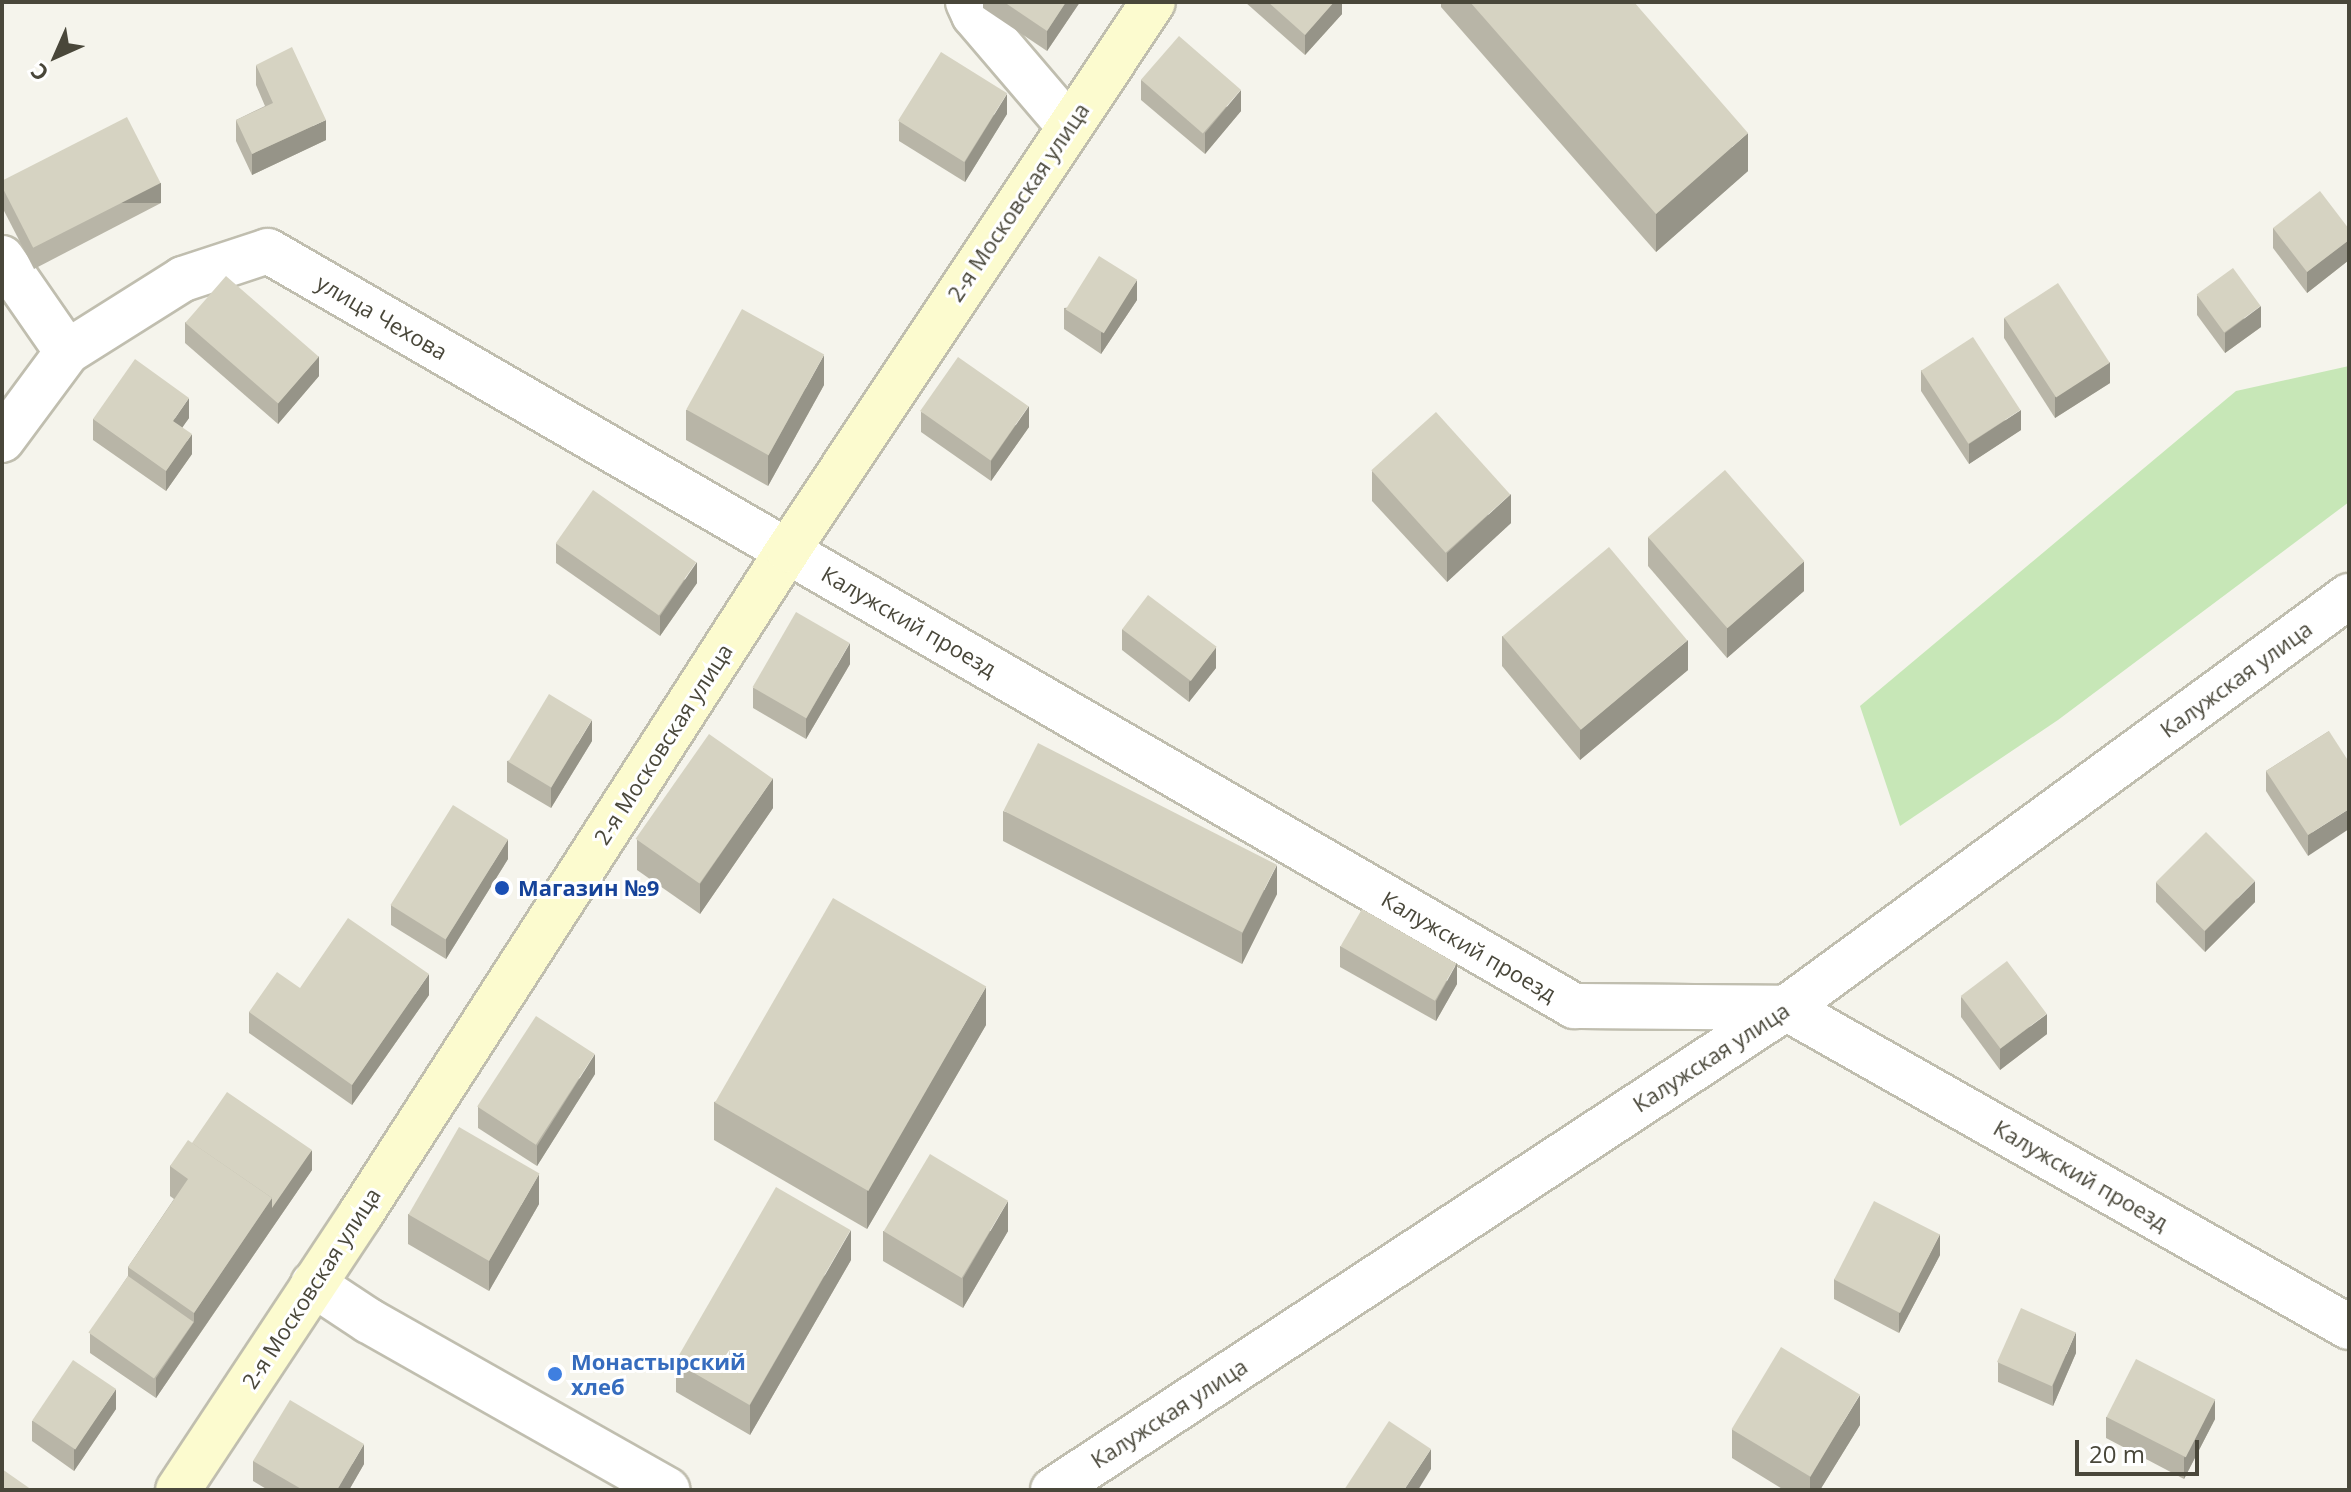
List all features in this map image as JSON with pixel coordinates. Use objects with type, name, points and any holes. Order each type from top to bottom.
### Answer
[{"type":"street","points":[[968,2],[974,15],[1068,125]]},
{"type":"street","name":"2-я Московская улица","points":[[178,1490],[788,550],[1068,125],[1153,2]]},
{"type":"street","name":"улица Чехова","points":[[2,440],[67,352],[183,279],[268,251],[788,550]]},
{"type":"street","points":[[2,258],[67,352]]},
{"type":"street","name":"Калужский проезд","points":[[788,550],[1574,1006],[1786,1008],[2349,1327]]},
{"type":"street","name":"Калужская улица","points":[[1053,1490],[1786,1008],[2349,596]]},
{"type":"street","points":[[313,1284],[369,1321],[668,1490]]},
{"type":"green space","points":[[2349,366],[2349,502],[2058,720],[1900,826],[1860,706],[2236,391]]},
{"type":"building","points":[[1004,2],[1066,2],[1047,31]]},
{"type":"building","points":[[1268,2],[1334,2],[1305,35]]},
{"type":"building","points":[[1470,2],[1634,2],[1748,133],[1656,214]]},
{"type":"building","points":[[1179,36],[1241,90],[1203,134],[1141,80]]},
{"type":"building","points":[[292,47],[326,120],[252,154],[236,120],[273,103],[256,65]]},
{"type":"building","points":[[941,52],[1007,93],[964,162],[898,121]]},
{"type":"building","points":[[127,117],[161,183],[33,248],[2,187],[2,181]]},
{"type":"building","points":[[2320,191],[2349,229],[2349,240],[2307,272],[2273,228]]},
{"type":"building","points":[[1099,256],[1137,280],[1104,333],[1066,309]]},
{"type":"building","points":[[2233,268],[2261,306],[2224,332],[2197,294]]},
{"type":"building","points":[[226,276],[319,357],[278,403],[185,323]]},
{"type":"building","points":[[2058,283],[2110,363],[2056,398],[2004,318]]},
{"type":"building","points":[[742,309],[824,355],[768,455],[686,410]]},
{"type":"building","points":[[1973,337],[2020,410],[1968,444],[1921,371]]},
{"type":"building","points":[[958,357],[1028,406],[991,460],[920,411]]},
{"type":"building","points":[[135,359],[189,398],[173,421],[192,434],[166,471],[93,419]]},
{"type":"building","points":[[1436,412],[1510,494],[1446,553],[1371,470]]},
{"type":"building","points":[[1725,470],[1804,561],[1727,628],[1648,537]]},
{"type":"building","points":[[593,490],[696,562],[659,616],[556,543]]},
{"type":"building","points":[[1609,547],[1687,640],[1581,730],[1503,636]]},
{"type":"building","points":[[1148,595],[1217,647],[1191,681],[1122,629]]},
{"type":"building","points":[[796,612],[850,643],[806,718],[752,687]]},
{"type":"building","points":[[549,694],[592,720],[551,787],[508,762]]},
{"type":"building","points":[[2329,731],[2349,762],[2349,809],[2308,835],[2266,771]]},
{"type":"building","points":[[709,734],[773,779],[699,884],[636,839]]},
{"type":"building","points":[[1038,743],[1277,865],[1242,932],[1003,811]]},
{"type":"building","points":[[453,805],[508,839],[446,940],[390,905]]},
{"type":"building","points":[[2206,832],[2255,881],[2205,931],[2156,882]]},
{"type":"building","points":[[833,898],[986,986],[868,1191],[715,1102]]},
{"type":"building","points":[[1362,909],[1456,964],[1435,1001],[1340,946]]},
{"type":"building","points":[[348,918],[429,974],[352,1085],[249,1012],[277,972],[300,988]]},
{"type":"building","points":[[2007,961],[2047,1014],[2000,1049],[1961,996]]},
{"type":"building","points":[[536,1016],[595,1054],[536,1145],[477,1107]]},
{"type":"building","points":[[227,1092],[312,1150],[272,1208],[272,1198],[192,1143]]},
{"type":"building","points":[[459,1127],[540,1174],[489,1261],[409,1214]]},
{"type":"building","points":[[188,1140],[272,1198],[194,1313],[128,1267],[188,1179],[170,1166]]},
{"type":"building","points":[[930,1154],[1008,1201],[962,1278],[884,1231]]},
{"type":"building","points":[[776,1187],[850,1230],[749,1405],[675,1362]]},
{"type":"building","points":[[1874,1201],[1940,1235],[1900,1313],[1834,1279]]},
{"type":"building","points":[[128,1276],[194,1322],[154,1378],[88,1333]]},
{"type":"building","points":[[2021,1308],[2076,1332],[2052,1386],[1997,1362]]},
{"type":"building","points":[[1781,1347],[1860,1394],[1810,1477],[1732,1429]]},
{"type":"building","points":[[2136,1359],[2215,1399],[2186,1457],[2106,1417]]},
{"type":"building","points":[[73,1360],[116,1389],[75,1450],[32,1421]]},
{"type":"building","points":[[290,1400],[364,1444],[337,1490],[303,1490],[253,1461]]},
{"type":"building","points":[[1389,1421],[1431,1449],[1404,1490],[1344,1490]]},
{"type":"building","points":[[2,1469],[32,1490],[2,1490]]},
{"type":"place","name":"Магазин №9","points":[[502,888]]},
{"type":"place","name":"Монастырский хлеб","points":[[555,1374]]}]
